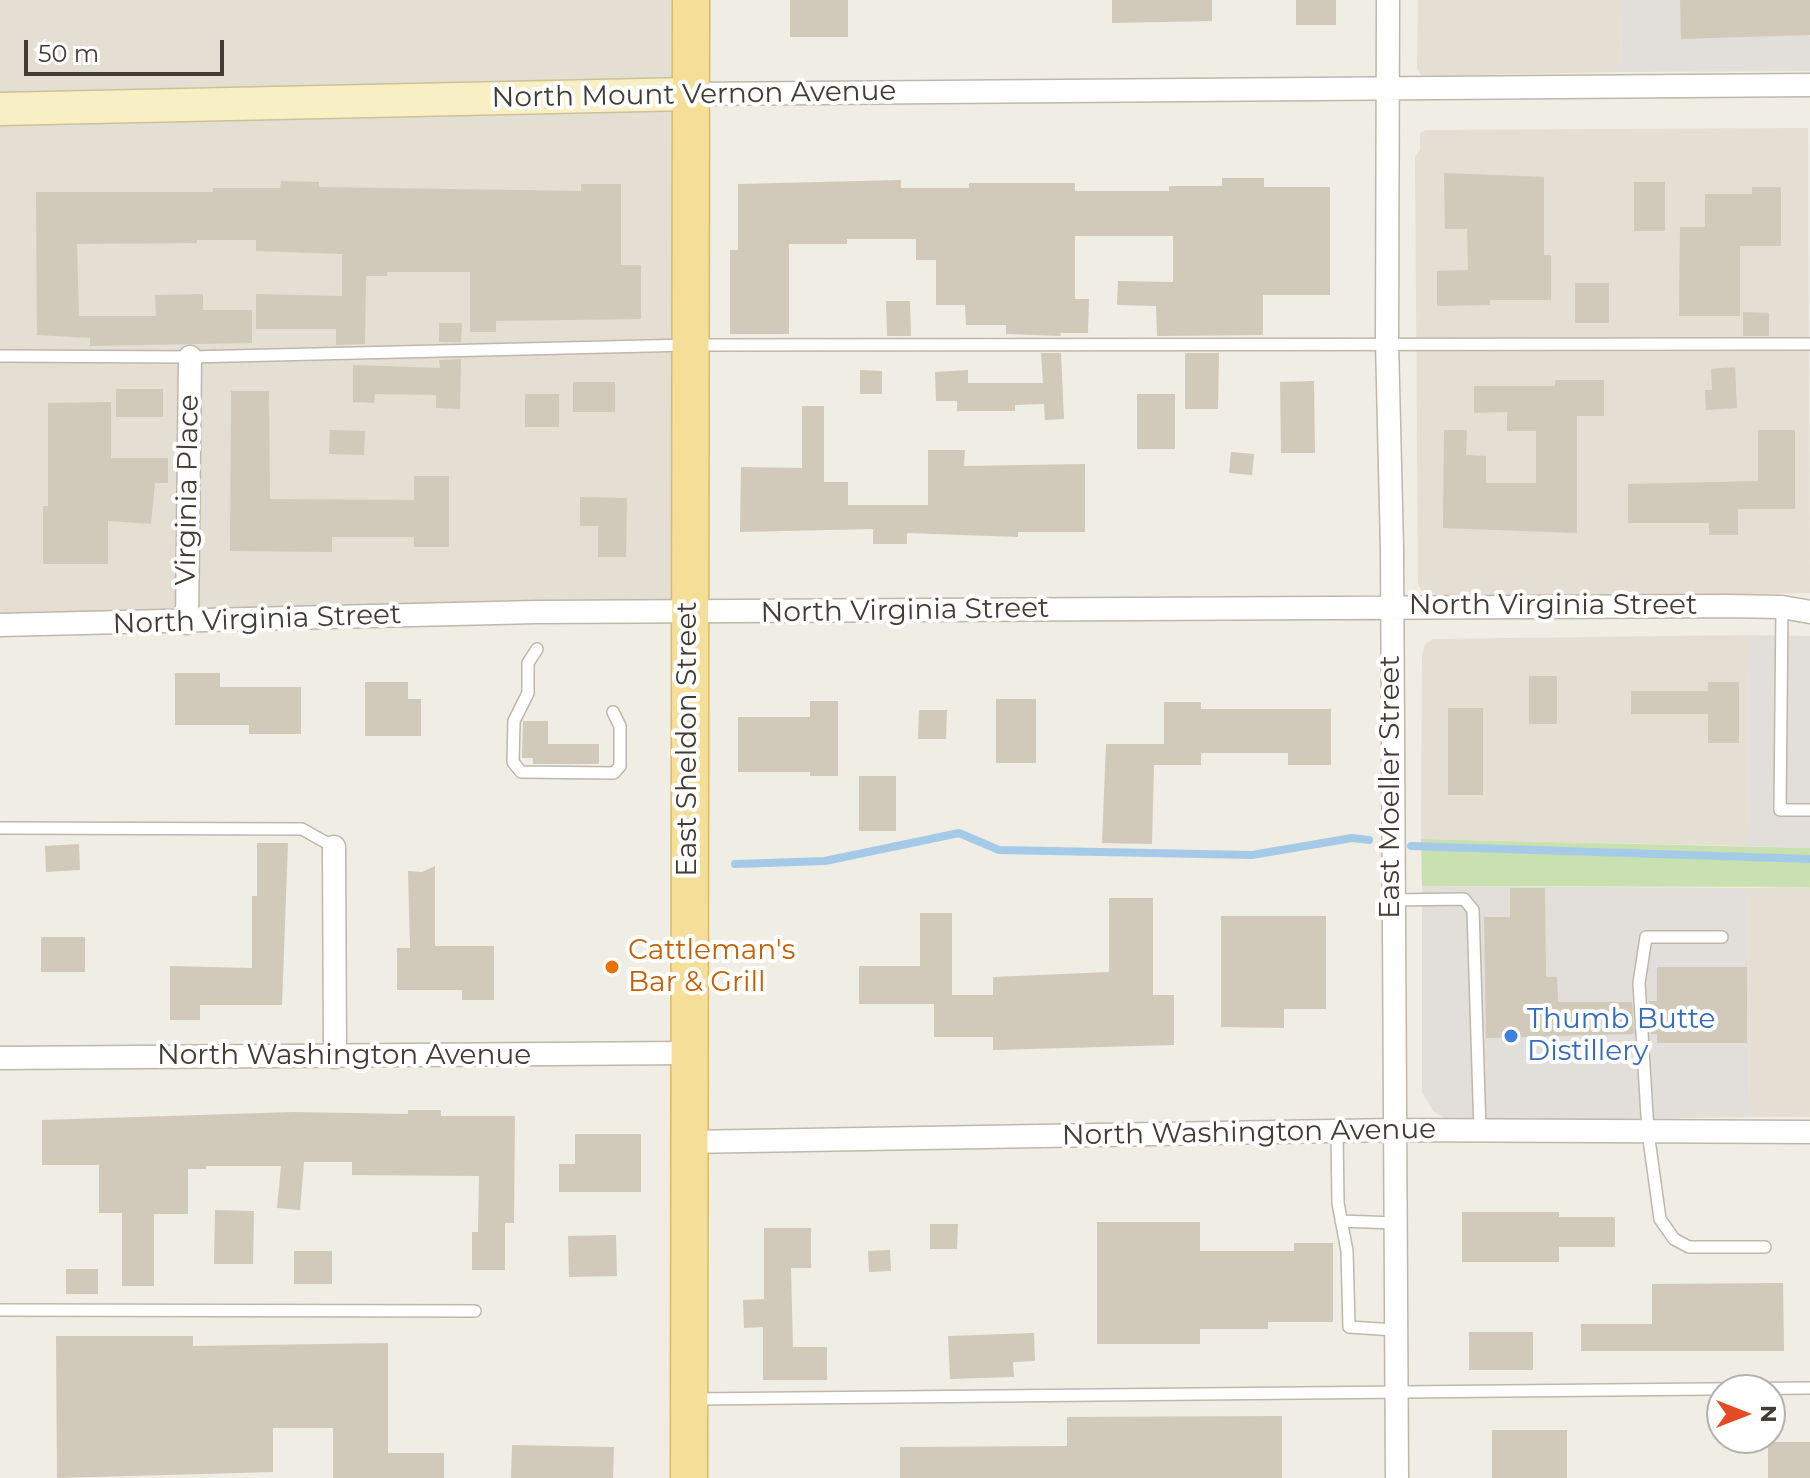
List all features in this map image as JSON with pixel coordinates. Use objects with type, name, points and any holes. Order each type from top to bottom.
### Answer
[{"type":"main road","name":"East Sheldon Street","points":[[689,1478],[687,1053],[691,0]]},
{"type":"street","name":"East Moeller Street","points":[[1388,0],[1387,342],[1397,1478]]},
{"type":"street","name":"North Mount Vernon Avenue","points":[[0,109],[690,94],[1810,85]]},
{"type":"street","name":"Virginia Place","points":[[187,623],[190,357]]},
{"type":"street","name":"North Virginia Street","points":[[0,625],[187,623],[537,612],[1391,606],[1782,607],[1810,612]]},
{"type":"street","points":[[334,847],[335,1057]]},
{"type":"street","name":"North Washington Avenue","points":[[0,1058],[687,1053]]},
{"type":"street","name":"North Washington Avenue","points":[[687,1142],[1393,1130],[1810,1132]]},
{"type":"lane","points":[[0,356],[190,357],[689,345],[1810,344]]},
{"type":"lane","points":[[1782,607],[1780,810],[1810,810]]},
{"type":"lane","points":[[537,649],[528,663],[528,693],[514,721],[513,762],[521,772],[614,773],[620,766],[620,726],[613,712]]},
{"type":"lane","points":[[0,828],[302,829],[334,847]]},
{"type":"lane","points":[[1391,900],[1464,899],[1473,910],[1480,1131]]},
{"type":"lane","points":[[1722,937],[1646,937],[1639,983],[1648,1132],[1660,1219],[1674,1239],[1689,1247],[1765,1247]]},
{"type":"lane","points":[[1337,1131],[1338,1203],[1347,1251],[1349,1327],[1395,1330]]},
{"type":"lane","points":[[1341,1221],[1395,1223]]},
{"type":"lane","points":[[0,1310],[475,1311]]},
{"type":"lane","points":[[688,1399],[1810,1388]]},
{"type":"shaded area","points":[[0,0],[691,0],[688,613],[0,614]]},
{"type":"shaded area","points":[[1418,0],[1620,0],[1621,72],[1422,76],[1417,68]]},
{"type":"shaded area","points":[[1620,0],[1810,0],[1810,71],[1621,72]]},
{"type":"shaded area","points":[[1808,128],[1810,593],[1437,599],[1423,592],[1418,584],[1415,157],[1420,150],[1420,133],[1426,130]]},
{"type":"shaded area","points":[[1747,635],[1748,846],[1421,839],[1422,655],[1425,644],[1433,639]]},
{"type":"shaded area","points":[[1747,635],[1810,636],[1810,848],[1748,846]]},
{"type":"shaded area","points":[[1422,886],[1748,888],[1750,1117],[1451,1122],[1433,1111],[1422,1092]]},
{"type":"shaded area","points":[[1810,887],[1810,1117],[1750,1117],[1748,888]]},
{"type":"green space","points":[[1421,839],[1810,848],[1810,887],[1422,886]]},
{"type":"building","points":[[790,0],[848,0],[848,37],[790,37]]},
{"type":"building","points":[[1112,0],[1212,0],[1212,21],[1112,23]]},
{"type":"building","points":[[1296,0],[1336,0],[1336,25],[1296,25]]},
{"type":"building","points":[[1680,0],[1810,0],[1810,35],[1681,39]]},
{"type":"building","points":[[1444,173],[1544,177],[1544,255],[1551,255],[1551,300],[1490,300],[1490,305],[1437,306],[1437,271],[1468,270],[1467,229],[1445,229]]},
{"type":"building","points":[[1222,178],[1264,178],[1264,187],[1330,187],[1330,295],[1263,295],[1263,335],[1157,336],[1156,306],[1117,305],[1118,281],[1173,282],[1173,236],[1075,236],[1075,299],[1089,299],[1088,333],[1060,333],[1061,336],[1006,334],[1006,325],[966,325],[965,305],[936,305],[936,260],[916,260],[916,239],[847,239],[847,244],[789,244],[789,334],[730,334],[730,250],[738,250],[738,184],[901,180],[901,188],[969,188],[969,183],[1075,183],[1075,191],[1169,191],[1169,186],[1222,186]]},
{"type":"building","points":[[281,181],[319,182],[319,187],[581,191],[581,184],[621,184],[621,265],[641,265],[641,319],[496,321],[496,332],[470,332],[470,272],[387,272],[387,276],[366,276],[365,344],[336,345],[336,329],[256,329],[256,294],[342,296],[342,254],[256,251],[256,240],[197,240],[197,243],[77,244],[79,316],[156,316],[155,295],[203,294],[203,310],[252,310],[252,343],[90,346],[90,338],[37,335],[36,192],[213,192],[213,188],[280,188]]},
{"type":"building","points":[[1634,182],[1665,182],[1665,231],[1634,231]]},
{"type":"building","points":[[1752,187],[1781,187],[1781,246],[1740,246],[1740,316],[1679,316],[1680,227],[1705,227],[1705,194],[1752,194]]},
{"type":"building","points":[[1575,283],[1609,283],[1609,323],[1575,323]]},
{"type":"building","points":[[886,301],[910,301],[911,336],[887,336]]},
{"type":"building","points":[[1743,312],[1769,313],[1769,336],[1743,336]]},
{"type":"building","points":[[439,323],[462,323],[461,342],[439,342]]},
{"type":"building","points":[[1041,353],[1061,353],[1064,419],[1045,420],[1044,404],[1015,405],[1015,411],[957,411],[957,401],[936,401],[935,372],[968,370],[968,383],[1043,383]]},
{"type":"building","points":[[1185,353],[1219,353],[1218,409],[1185,409]]},
{"type":"building","points":[[461,359],[460,409],[436,408],[436,395],[375,394],[374,403],[353,402],[353,365],[440,368],[439,360]]},
{"type":"building","points":[[1735,367],[1737,408],[1706,410],[1705,390],[1712,390],[1711,369]]},
{"type":"building","points":[[860,370],[882,371],[882,394],[860,394]]},
{"type":"building","points":[[1555,380],[1604,380],[1604,416],[1577,416],[1577,533],[1443,528],[1444,430],[1467,430],[1466,455],[1486,456],[1486,483],[1536,483],[1536,431],[1507,431],[1507,412],[1474,413],[1474,386],[1555,386]]},
{"type":"building","points":[[1314,381],[1315,453],[1281,453],[1280,382]]},
{"type":"building","points":[[573,382],[615,382],[615,412],[573,412]]},
{"type":"building","points":[[116,389],[163,389],[163,417],[116,417]]},
{"type":"building","points":[[231,391],[269,391],[270,499],[414,500],[414,476],[449,476],[449,547],[414,547],[414,537],[332,537],[332,552],[230,551]]},
{"type":"building","points":[[525,394],[559,394],[559,427],[525,427]]},
{"type":"building","points":[[1137,394],[1175,394],[1175,449],[1137,449]]},
{"type":"building","points":[[111,402],[111,458],[168,458],[168,483],[155,483],[151,524],[108,521],[108,564],[43,564],[43,506],[48,506],[48,403]]},
{"type":"building","points":[[802,406],[824,406],[824,482],[848,482],[848,505],[928,505],[928,450],[965,450],[964,466],[1085,464],[1085,532],[1018,532],[1018,537],[907,533],[907,544],[873,544],[873,529],[740,532],[741,467],[802,468]]},
{"type":"building","points":[[330,430],[365,431],[364,455],[329,454]]},
{"type":"building","points":[[1758,430],[1795,430],[1795,509],[1738,509],[1738,535],[1709,535],[1709,523],[1628,523],[1628,484],[1758,481]]},
{"type":"building","points":[[1231,452],[1254,454],[1252,475],[1229,473]]},
{"type":"building","points":[[580,497],[627,498],[626,557],[598,557],[598,526],[580,526]]},
{"type":"building","points":[[175,673],[220,673],[220,687],[301,687],[301,734],[249,734],[249,725],[175,725]]},
{"type":"building","points":[[1529,676],[1557,676],[1557,724],[1529,724]]},
{"type":"building","points":[[365,682],[408,682],[408,699],[421,699],[421,736],[365,736]]},
{"type":"building","points":[[1708,682],[1739,682],[1739,743],[1708,743],[1708,714],[1631,714],[1631,691],[1708,691]]},
{"type":"building","points":[[996,699],[1036,699],[1036,763],[996,763]]},
{"type":"building","points":[[810,701],[838,701],[838,776],[810,776],[810,772],[738,772],[738,717],[810,717]]},
{"type":"building","points":[[1164,702],[1201,702],[1201,709],[1331,709],[1331,765],[1288,765],[1288,753],[1201,753],[1201,765],[1154,765],[1152,844],[1102,843],[1106,744],[1164,744]]},
{"type":"building","points":[[1448,708],[1483,708],[1483,795],[1448,795]]},
{"type":"building","points":[[919,710],[947,710],[946,739],[918,739]]},
{"type":"building","points":[[523,721],[548,721],[548,744],[599,744],[599,764],[533,764],[533,758],[522,758]]},
{"type":"building","points":[[859,776],[896,776],[896,831],[859,831]]},
{"type":"building","points":[[257,843],[288,843],[282,1005],[200,1005],[200,1020],[170,1020],[170,966],[252,968],[252,896],[257,896]]},
{"type":"building","points":[[79,844],[80,870],[46,872],[45,846]]},
{"type":"building","points":[[435,866],[435,946],[494,946],[494,1000],[462,1000],[462,990],[397,990],[397,948],[410,948],[408,871],[422,872]]},
{"type":"building","points":[[1510,888],[1545,888],[1546,977],[1557,977],[1558,1002],[1632,1002],[1634,1034],[1486,1038],[1484,917],[1510,917]]},
{"type":"building","points":[[1109,898],[1153,898],[1153,995],[1174,995],[1174,1045],[993,1050],[993,1037],[934,1037],[934,1004],[859,1004],[859,966],[920,966],[920,913],[952,913],[952,995],[993,995],[993,977],[1109,972]]},
{"type":"building","points":[[1221,916],[1326,916],[1326,1009],[1284,1009],[1284,1028],[1221,1027]]},
{"type":"building","points":[[41,937],[85,937],[85,972],[41,972]]},
{"type":"building","points":[[1657,967],[1747,967],[1747,1043],[1657,1043],[1657,1034],[1651,1034],[1649,1001],[1657,1001]]},
{"type":"building","points":[[408,1110],[441,1110],[441,1116],[515,1116],[514,1223],[505,1223],[505,1270],[472,1270],[472,1232],[478,1232],[479,1176],[352,1175],[352,1162],[304,1162],[300,1210],[277,1208],[281,1166],[206,1166],[206,1169],[188,1169],[188,1214],[154,1214],[154,1286],[122,1286],[122,1213],[99,1213],[99,1165],[42,1165],[42,1120],[294,1112],[408,1114]]},
{"type":"building","points":[[575,1134],[641,1134],[641,1192],[559,1192],[559,1164],[575,1164]]},
{"type":"building","points":[[215,1210],[254,1211],[253,1264],[214,1264]]},
{"type":"building","points":[[1462,1212],[1559,1212],[1559,1217],[1615,1217],[1615,1247],[1559,1247],[1559,1262],[1462,1262]]},
{"type":"building","points":[[1097,1222],[1200,1222],[1200,1251],[1294,1251],[1294,1243],[1333,1243],[1333,1322],[1268,1322],[1268,1329],[1200,1329],[1200,1344],[1097,1344]]},
{"type":"building","points":[[930,1224],[958,1224],[957,1249],[930,1249]]},
{"type":"building","points":[[764,1228],[811,1228],[811,1268],[791,1268],[793,1347],[827,1347],[827,1380],[763,1380],[763,1327],[744,1328],[743,1300],[764,1299]]},
{"type":"building","points":[[616,1235],[617,1276],[569,1277],[568,1236]]},
{"type":"building","points":[[890,1250],[891,1271],[869,1272],[868,1251]]},
{"type":"building","points":[[294,1251],[332,1251],[332,1284],[294,1284]]},
{"type":"building","points":[[66,1269],[98,1269],[98,1294],[66,1294]]},
{"type":"building","points":[[1783,1283],[1784,1351],[1581,1351],[1581,1324],[1652,1324],[1652,1284]]},
{"type":"building","points":[[1469,1332],[1533,1332],[1533,1370],[1469,1370]]},
{"type":"building","points":[[1034,1333],[1035,1361],[1013,1362],[1014,1377],[950,1379],[948,1336]]},
{"type":"building","points":[[56,1336],[193,1336],[193,1346],[388,1343],[388,1453],[444,1453],[444,1478],[333,1478],[333,1428],[273,1428],[273,1472],[57,1478]]},
{"type":"building","points":[[1282,1416],[1282,1478],[900,1478],[900,1447],[1067,1446],[1067,1417]]},
{"type":"building","points":[[1492,1430],[1567,1430],[1567,1478],[1492,1478]]},
{"type":"building","points":[[1786,1442],[1810,1442],[1810,1478],[1768,1478],[1768,1454],[1786,1454]]},
{"type":"building","points":[[512,1445],[614,1447],[613,1478],[511,1478]]},
{"type":"waterway","points":[[735,864],[825,861],[959,833],[999,850],[1252,855],[1352,838],[1369,840]]},
{"type":"waterway","points":[[1411,846],[1810,859]]},
{"type":"place","name":"Cattleman's Bar & Grill","points":[[612,967]]},
{"type":"place","name":"Thumb Butte Distillery","points":[[1511,1036]]}]
